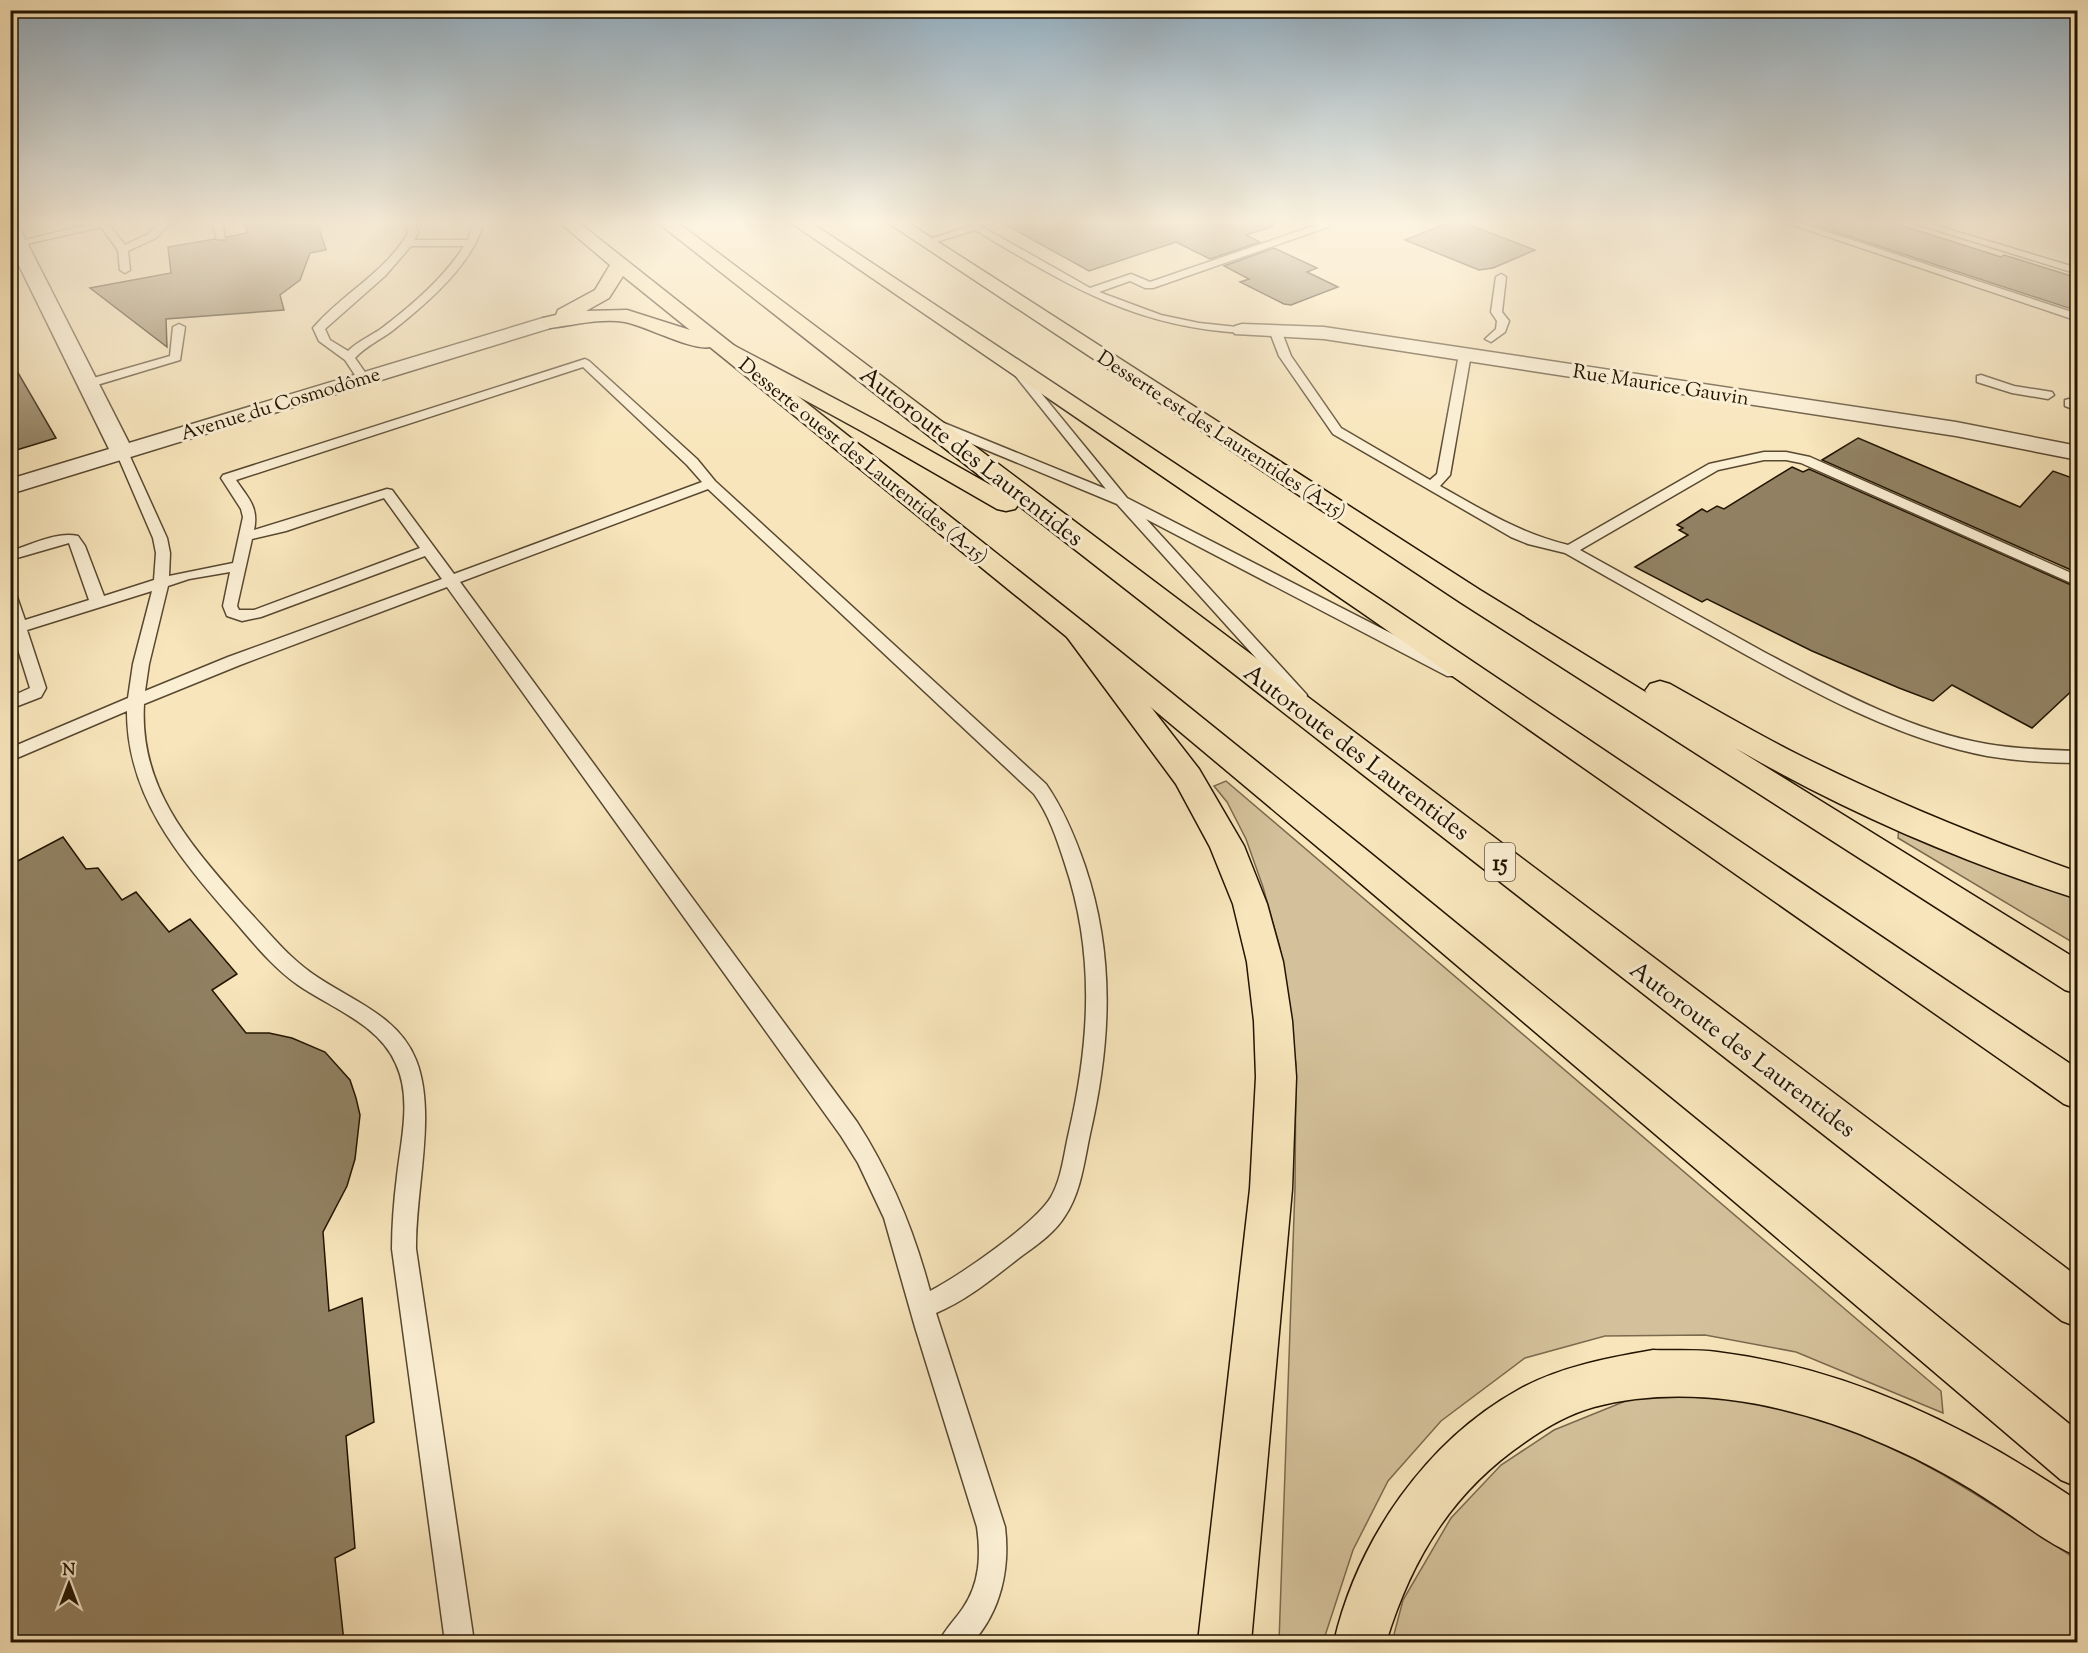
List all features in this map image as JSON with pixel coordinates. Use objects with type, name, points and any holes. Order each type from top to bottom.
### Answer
[{"type":"main road","points":[[550,322],[592,299]]},
{"type":"main road","name":"Desserte ouest des Laurentides (A-15)","points":[[664,299],[1077,631]]},
{"type":"main road","name":"Autoroute des Laurentides","points":[[767,299],[2078,1305]]},
{"type":"main road","points":[[915,299],[1507,700],[2078,1091]]},
{"type":"main road","name":"Desserte est des Laurentides (A-15)","points":[[1019,299],[1367,528]]},
{"type":"main road","points":[[550,322],[590,316],[627,316],[726,349],[873,428],[1116,567]]},
{"type":"main road","points":[[1367,528],[1802,770],[1945,836],[2078,886]]},
{"type":"main road","points":[[1367,528],[1470,596],[2078,979]]},
{"type":"main road","points":[[1077,631],[1357,861],[2078,1463]]},
{"type":"main road","points":[[1077,631],[1188,777],[1205,804],[1227,846],[1250,904],[1268,981],[1276,1050],[1274,1147],[1225,1642]]},
{"type":"main road","points":[[1360,1642],[1382,1581],[1406,1536],[1430,1493],[1461,1460],[1498,1429],[1535,1405],[1613,1378],[1693,1372],[1727,1374],[1818,1395],[1867,1412],[1958,1454],[2078,1532]]},
{"type":"street","points":[[45,299],[122,452]]},
{"type":"street","name":"Avenue du Cosmodôme","points":[[10,486],[550,322]]},
{"type":"street","name":"Rue Maurice Gauvin","points":[[1242,330],[1324,333],[1465,354],[1489,348],[1956,429],[2078,453]]},
{"type":"lane","points":[[353,299],[319,328],[320,336],[349,358],[363,378]]},
{"type":"lane","points":[[349,358],[354,351],[385,330],[422,299]]},
{"type":"lane","points":[[1108,299],[1131,310],[1197,326],[1242,330]]},
{"type":"lane","points":[[1489,348],[1489,320],[1495,299]]},
{"type":"lane","points":[[2021,299],[2078,318]]},
{"type":"lane","points":[[1489,320],[1503,324],[1489,348]]},
{"type":"lane","points":[[87,384],[176,358],[179,327]]},
{"type":"lane","points":[[1275,330],[1285,356],[1337,431],[1431,487],[1525,538],[1570,550],[1814,686],[1864,709],[1934,735],[1975,746],[2076,759]]},
{"type":"lane","points":[[1431,487],[1443,475],[1465,354]]},
{"type":"lane","points":[[429,550],[248,615],[238,615],[231,610],[250,512],[228,478],[585,363],[692,462],[710,484],[1040,789],[1060,822],[1093,922],[1099,984],[1097,1043],[1086,1108],[1062,1200],[1054,1213],[1033,1233],[956,1291],[922,1307]]},
{"type":"lane","points":[[1011,363],[1122,501],[1333,734]]},
{"type":"lane","points":[[1981,379],[2012,389],[2048,395]]},
{"type":"lane","points":[[922,418],[1122,501],[1507,700]]},
{"type":"lane","points":[[122,452],[162,542],[160,584],[138,680],[134,729],[141,764],[157,808],[174,835],[283,962],[385,1031],[396,1043],[413,1083],[414,1114],[404,1249],[460,1642]]},
{"type":"lane","points":[[1570,550],[1714,467],[1764,456],[1786,456],[1805,460],[1899,500],[2078,582]]},
{"type":"lane","points":[[10,755],[234,661],[710,484]]},
{"type":"lane","points":[[247,536],[281,528],[387,493],[849,1129],[866,1156],[895,1215],[991,1527],[994,1545],[993,1571],[980,1611],[968,1629],[954,1642]]},
{"type":"lane","points":[[10,556],[63,539],[73,539],[78,546],[96,593],[97,602]]},
{"type":"lane","points":[[19,627],[187,575],[238,566]]},
{"type":"lane","points":[[10,597],[38,688],[35,693],[10,705]]},
{"type":"shaded area","points":[[1226,781],[1941,1391],[1943,1413],[1796,1352],[1705,1335],[1605,1336],[1525,1358],[1441,1421],[1388,1481],[1353,1550],[1323,1642],[1279,1642],[1295,1187],[1296,1065],[1280,948],[1263,887],[1246,839],[1227,802],[1214,786]]},
{"type":"shaded area","points":[[1899,826],[1969,858],[2077,899],[2077,945],[1898,838]]},
{"type":"shaded area","points":[[1683,1392],[1771,1405],[1837,1424],[1909,1456],[2012,1517],[2077,1560],[2077,1642],[1392,1642],[1403,1600],[1451,1518],[1501,1465],[1554,1430],[1628,1400]]},
{"type":"building","points":[[105,299],[281,299],[284,310],[166,319],[167,347]]},
{"type":"building","points":[[1274,299],[1306,299],[1291,305]]},
{"type":"building","points":[[2042,299],[2078,299],[2078,311]]},
{"type":"building","points":[[10,359],[56,438],[10,452]]},
{"type":"building","points":[[1858,438],[2020,507],[2053,471],[2078,480],[2078,573],[1822,460]]},
{"type":"building","points":[[1792,467],[1803,472],[1809,469],[2078,588],[2078,685],[2032,728],[1952,685],[1933,701],[1899,688],[1812,651],[1707,599],[1702,602],[1635,567],[1688,535],[1679,530],[1683,528],[1677,525],[1702,509],[1707,512],[1717,506],[1724,509]]},
{"type":"building","points":[[63,837],[86,869],[98,868],[122,900],[136,892],[169,932],[190,919],[237,974],[212,990],[246,1033],[269,1033],[292,1038],[325,1052],[350,1080],[360,1115],[355,1159],[347,1186],[323,1232],[329,1311],[362,1298],[374,1422],[346,1436],[355,1548],[335,1558],[344,1642],[10,1642],[10,865]]}]
